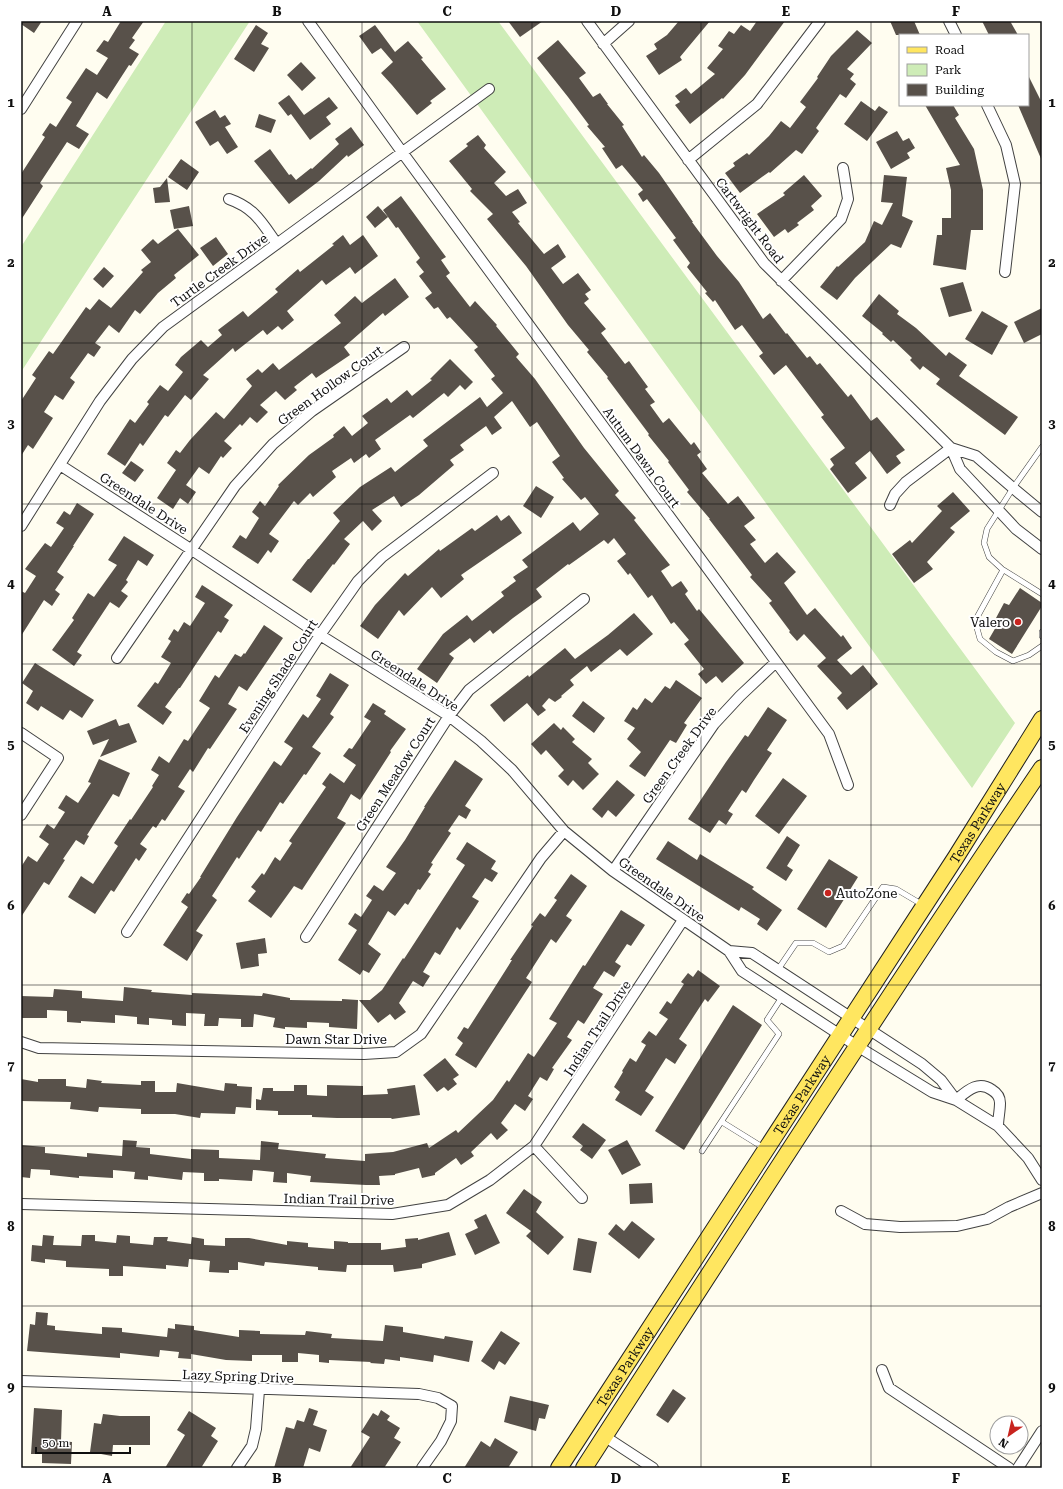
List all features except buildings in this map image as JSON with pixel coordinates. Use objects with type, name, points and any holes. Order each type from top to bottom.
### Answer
[{"type":"main road","name":"Texas Parkway","points":[[559,1468],[964,844],[1042,719]]},
{"type":"main road","name":"Texas Parkway","points":[[584,1468],[867,1030],[1042,768]]},
{"type":"street","points":[[21,109],[76,21]]},
{"type":"street","name":"Autum Dawn Court","points":[[308,21],[402,152],[829,734],[848,785]]},
{"type":"street","name":"Cartwright Road","points":[[587,21],[764,263],[951,448],[960,469],[1016,529],[1042,549]]},
{"type":"street","points":[[603,44],[630,21]]},
{"type":"street","points":[[688,160],[757,104],[820,21]]},
{"type":"street","points":[[949,21],[956,34]]},
{"type":"street","name":"Turtle Creek Drive","points":[[21,526],[100,401],[132,359],[163,327],[488,88]]},
{"type":"street","points":[[988,106],[1006,145],[1015,184],[1005,272]]},
{"type":"street","points":[[781,281],[841,219],[848,199],[843,168]]},
{"type":"street","points":[[229,199],[242,203],[254,212],[277,244]]},
{"type":"street","name":"Green Hollow Court","points":[[117,658],[235,486],[273,444],[312,411],[404,347]]},
{"type":"street","points":[[890,505],[895,494],[906,482],[951,448]]},
{"type":"street","name":"Cartwright Road","points":[[951,448],[976,456],[1042,512]]},
{"type":"street","name":"Greendale Drive","points":[[60,465],[320,635],[448,716],[481,742],[512,770],[564,831],[613,871],[729,951],[742,971],[857,1046],[932,1092],[956,1100]]},
{"type":"street","name":"Evening Shade Court","points":[[127,932],[320,635],[358,581],[382,556],[493,473]]},
{"type":"street","name":"Green Meadow Court","points":[[306,937],[448,716],[469,690],[584,599]]},
{"type":"street","name":"Green Creek Drive","points":[[613,871],[714,724],[740,696],[776,662]]},
{"type":"street","points":[[21,733],[58,758],[21,815]]},
{"type":"street","name":"Dawn Star Drive","points":[[21,1042],[40,1048],[364,1054],[396,1052],[421,1034],[541,858],[564,831]]},
{"type":"street","name":"Indian Trail Drive","points":[[21,1204],[392,1214],[448,1205],[490,1180],[534,1146],[683,920]]},
{"type":"street","name":"Greendale Drive","points":[[729,951],[752,953],[867,1030],[922,1064],[941,1080],[956,1100]]},
{"type":"street","points":[[998,1126],[1000,1102],[997,1094],[991,1089],[982,1085],[973,1087],[956,1100],[998,1126],[1028,1158],[1042,1180]]},
{"type":"street","points":[[534,1146],[582,1198]]},
{"type":"street","points":[[841,1210],[865,1224],[900,1227],[957,1226],[987,1219],[1009,1207],[1042,1193]]},
{"type":"street","points":[[882,1370],[889,1388],[1009,1468]]},
{"type":"street","name":"Lazy Spring Drive","points":[[21,1381],[259,1390],[419,1394],[438,1398],[452,1406],[452,1421],[441,1441],[422,1468]]},
{"type":"street","points":[[237,1468],[252,1446],[256,1429],[259,1390]]},
{"type":"street","points":[[1018,1468],[1042,1431]]},
{"type":"street","points":[[604,1436],[653,1468]]},
{"type":"lane","points":[[1042,447],[1012,488],[987,529],[984,543],[989,557],[1003,570],[1042,594]]},
{"type":"lane","points":[[1003,570],[975,622],[980,639],[996,652],[1013,661],[1029,655],[1042,646]]},
{"type":"lane","points":[[778,971],[796,942],[813,943],[829,952],[843,946],[883,887],[896,889],[924,906]]},
{"type":"lane","points":[[702,1151],[779,1034],[767,1020],[782,997]]},
{"type":"lane","points":[[722,1122],[766,1149]]},
{"type":"green space","points":[[166,21],[250,21],[21,372],[21,247]]},
{"type":"green space","points":[[417,21],[498,21],[1015,723],[972,788]]},
{"type":"place","name":"Valero","points":[[1018,622]]},
{"type":"place","name":"AutoZone","points":[[828,893]]}]
